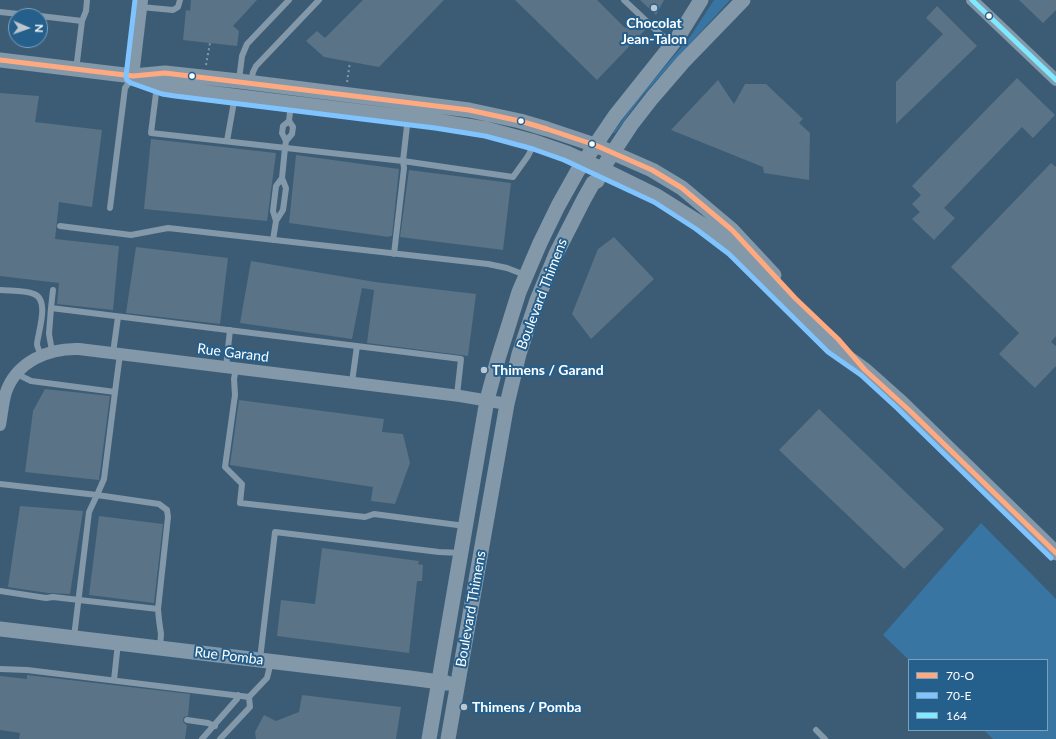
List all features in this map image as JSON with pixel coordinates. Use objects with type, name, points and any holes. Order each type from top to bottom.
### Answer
[{"type":"street","name":"Boulevard Thimens","points":[[429,739],[487,400],[504,340],[526,276],[558,206],[585,161],[624,103],[672,44],[702,0]]},
{"type":"street","name":"Boulevard Thimens","points":[[448,739],[507,404],[524,336],[549,268],[580,204],[631,126],[663,85],[743,0]]},
{"type":"street","points":[[972,0],[1056,80]]},
{"type":"street","points":[[133,76],[141,3]]},
{"type":"street","points":[[0,60],[158,79],[245,81],[469,110],[547,128],[613,152],[652,170],[678,185],[741,239],[795,298],[838,339],[865,370],[911,412],[1056,553]]},
{"type":"street","points":[[158,79],[176,89],[408,117],[480,128],[535,142],[585,161],[671,204],[718,236],[755,269],[833,347],[865,370]]},
{"type":"street","name":"Rue Garand","points":[[0,425],[7,390],[17,374],[29,362],[46,353],[70,349],[457,395],[507,404]]},
{"type":"street","name":"Rue Pomba","points":[[0,629],[266,660],[458,685]]},
{"type":"lane","points":[[76,70],[82,21],[86,11],[87,0]]},
{"type":"lane","points":[[141,3],[173,10],[178,7],[180,0]]},
{"type":"lane","points":[[245,81],[242,56],[247,44],[289,0]]},
{"type":"lane","points":[[245,81],[256,66],[319,0]]},
{"type":"lane","points":[[624,0],[657,32],[672,44]]},
{"type":"lane","points":[[48,17],[82,21]]},
{"type":"lane","points":[[110,208],[125,88],[133,76]]},
{"type":"lane","points":[[158,79],[151,133],[403,161],[513,178],[528,156],[535,142]]},
{"type":"lane","points":[[228,141],[235,96]]},
{"type":"lane","points":[[273,240],[276,221],[283,210],[286,188],[282,178],[286,140],[292,134],[293,127],[289,121],[291,103]]},
{"type":"lane","points":[[394,254],[404,168],[403,161],[408,117]]},
{"type":"lane","points":[[276,221],[273,211],[276,186],[282,178]]},
{"type":"lane","points":[[60,226],[131,235],[168,228],[488,264],[507,268],[526,276]]},
{"type":"lane","points":[[0,290],[31,293],[40,298],[42,302],[42,309],[37,345],[46,353]]},
{"type":"lane","points":[[46,353],[53,290]]},
{"type":"lane","points":[[50,308],[461,359],[457,395]]},
{"type":"lane","points":[[74,637],[90,512],[104,479],[115,392],[118,316]]},
{"type":"lane","points":[[230,330],[231,368],[234,379],[235,395],[226,467],[242,484],[240,503],[365,516],[374,514],[466,526]]},
{"type":"lane","points":[[352,382],[356,346]]},
{"type":"lane","points":[[17,374],[24,379],[31,381],[115,392]]},
{"type":"lane","points":[[0,484],[159,504],[166,510],[168,517],[158,609],[158,620],[161,634],[160,648]]},
{"type":"lane","points":[[220,739],[250,707],[250,697],[267,678],[266,660],[275,532],[440,552],[461,552]]},
{"type":"lane","points":[[0,591],[46,598],[53,597],[158,609]]},
{"type":"lane","points":[[114,680],[118,643]]},
{"type":"lane","points":[[0,669],[26,670],[250,697]]},
{"type":"lane","points":[[202,739],[215,726],[237,699],[238,695]]},
{"type":"lane","points":[[187,720],[208,722],[215,726]]},
{"type":"lane","points":[[816,730],[825,739]]},
{"type":"path","points":[[206,66],[210,43]]},
{"type":"path","points":[[347,83],[350,62]]},
{"type":"shaded area","points":[[714,0],[730,0],[643,95],[615,133],[613,133],[640,96],[690,37]]},
{"type":"shaded area","points":[[981,523],[1056,599],[1056,739],[993,739],[985,731],[1048,731],[1048,659],[908,659],[883,635]]},
{"type":"building","points":[[191,0],[257,0],[233,26],[239,31],[237,46],[183,40],[186,10],[190,11]]},
{"type":"building","points":[[363,0],[444,0],[379,67],[324,57],[306,41],[317,31],[325,38]]},
{"type":"building","points":[[515,0],[597,0],[625,28],[634,19],[645,30],[597,80]]},
{"type":"building","name":"Chocolat Jean-Talon","points":[[640,0],[664,0],[656,15]]},
{"type":"building","points":[[1019,0],[1056,0],[1056,10],[1043,23]]},
{"type":"building","points":[[937,6],[977,46],[896,124],[896,82],[943,34],[926,18]]},
{"type":"building","points":[[1017,78],[1055,115],[1033,138],[1022,127],[944,208],[955,218],[934,240],[912,219],[920,212],[912,204],[921,195],[912,186]]},
{"type":"building","points":[[718,80],[734,104],[745,84],[766,84],[803,119],[799,123],[810,133],[809,180],[764,173],[763,167],[671,130]]},
{"type":"building","points":[[0,93],[39,96],[35,122],[102,130],[92,207],[59,202],[55,239],[119,246],[113,310],[57,304],[59,283],[0,276]]},
{"type":"building","points":[[151,139],[276,153],[267,221],[144,209]]},
{"type":"building","points":[[296,155],[399,169],[392,236],[389,237],[289,223]]},
{"type":"building","points":[[1051,163],[1056,167],[1056,336],[1051,342],[1056,346],[1056,366],[1035,388],[999,354],[1019,333],[951,267]]},
{"type":"building","points":[[409,170],[511,183],[503,250],[400,237]]},
{"type":"building","points":[[614,237],[654,279],[591,339],[572,314],[598,249]]},
{"type":"building","points":[[136,247],[228,258],[220,324],[126,313]]},
{"type":"building","points":[[251,261],[375,282],[476,294],[468,356],[367,343],[374,290],[362,288],[352,339],[240,323]]},
{"type":"building","points":[[45,389],[110,396],[99,480],[25,472],[33,411]]},
{"type":"building","points":[[239,400],[384,419],[382,432],[403,434],[410,463],[395,504],[371,501],[373,487],[230,465]]},
{"type":"building","points":[[819,409],[944,529],[904,569],[779,450]]},
{"type":"building","points":[[20,506],[83,511],[70,594],[48,593],[8,587]]},
{"type":"building","points":[[99,516],[163,524],[154,603],[89,595]]},
{"type":"building","points":[[322,548],[419,561],[418,564],[423,565],[422,581],[417,581],[409,653],[277,636],[281,600],[315,604]]},
{"type":"building","points":[[27,675],[190,694],[188,716],[184,717],[183,720],[187,725],[185,739],[19,739],[20,733],[0,730],[0,676],[27,679]]},
{"type":"building","points":[[302,695],[401,707],[396,739],[256,739],[255,732],[264,715],[276,721],[299,712]]},
{"type":"transit line","name":"70-E","points":[[135,0],[126,76],[127,80],[131,83],[162,94],[175,96],[435,128],[485,136],[533,149],[564,160],[654,202],[696,229],[729,254],[828,352],[861,375],[897,408],[1051,558]]},
{"type":"transit line","name":"164","points":[[972,0],[1056,80]]},
{"type":"transit line","name":"70-O","points":[[0,60],[133,76],[165,73],[469,110],[520,121],[547,129],[595,145],[652,170],[682,188],[732,230],[795,298],[838,339],[865,370],[911,412],[1056,553]]},
{"type":"place","name":"Chocolat Jean-Talon","points":[[654,8]]},
{"type":"place","name":"Thimens / Garand","points":[[484,370]]},
{"type":"place","name":"Thimens / Pomba","points":[[464,707]]}]
